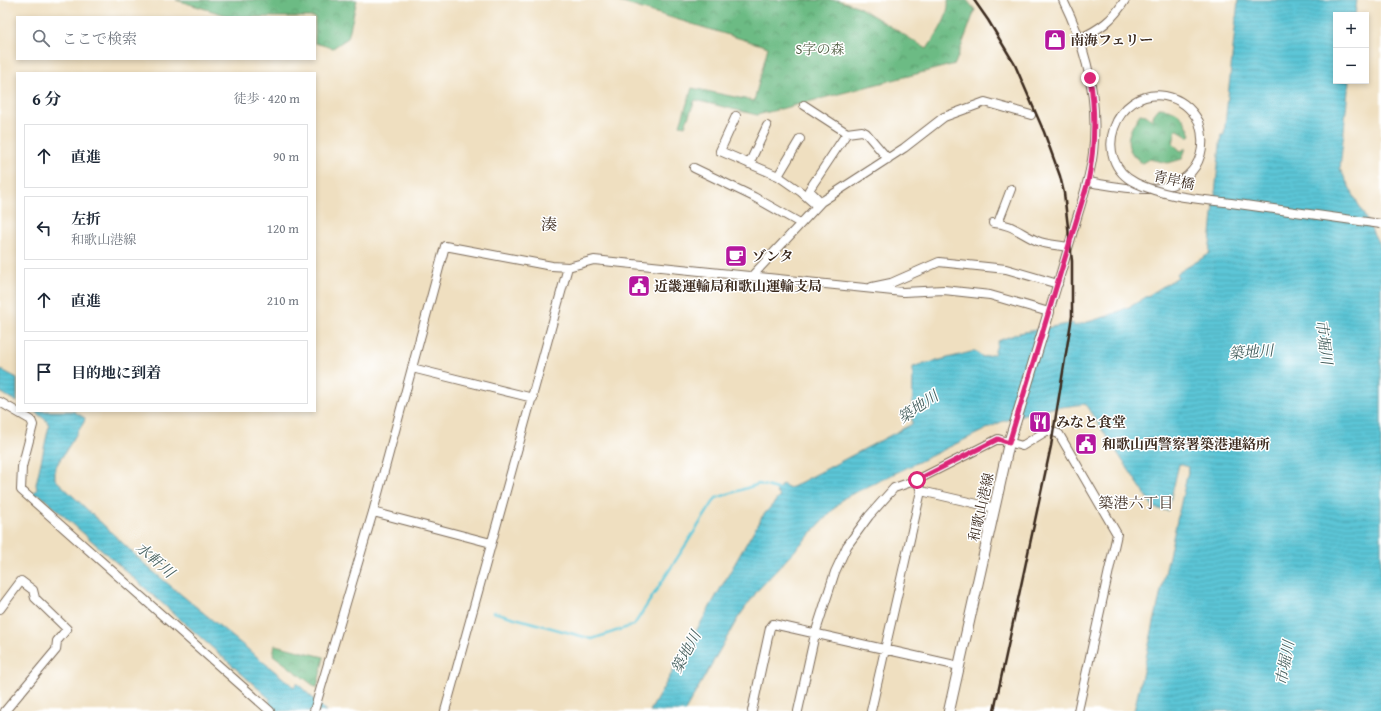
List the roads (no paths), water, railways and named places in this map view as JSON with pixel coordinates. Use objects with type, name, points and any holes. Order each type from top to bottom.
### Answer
[{"type":"main road","name":"和歌山港線","points":[[949,711],[1009,443],[1045,323],[1050,312]]},
{"type":"street","points":[[314,711],[373,512],[445,246],[552,266],[568,267],[594,260],[903,292],[944,290],[990,295],[1050,312],[1088,182],[1094,144],[1094,106],[1090,78],[1079,39],[1063,0]]},
{"type":"street","points":[[1079,39],[1096,31],[1109,21],[1125,0]]},
{"type":"street","name":"青岸橋","points":[[1088,182],[1137,189],[1165,186],[1178,182],[1189,174],[1200,157],[1203,137],[1199,122],[1189,108],[1178,100],[1158,95],[1144,98],[1129,107],[1118,119],[1111,139],[1114,160],[1123,174],[1136,183],[1176,196],[1381,224]]},
{"type":"street","points":[[752,276],[819,204],[888,159],[944,117],[982,102],[1031,115]]},
{"type":"street","points":[[804,105],[847,133],[862,131],[866,133],[888,159]]},
{"type":"street","points":[[736,116],[720,150],[778,176],[819,204]]},
{"type":"street","points":[[750,164],[767,126]]},
{"type":"street","points":[[819,204],[810,190],[847,133]]},
{"type":"street","points":[[778,176],[800,139]]},
{"type":"street","points":[[694,168],[754,197],[800,223]]},
{"type":"street","points":[[1011,188],[995,223],[1018,229],[1029,237],[1041,242],[1068,247]]},
{"type":"street","points":[[864,288],[891,283],[939,262],[1006,270],[1058,284]]},
{"type":"street","points":[[445,711],[533,398],[568,267]]},
{"type":"street","points":[[412,368],[533,398]]},
{"type":"street","points":[[0,402],[16,411]]},
{"type":"street","points":[[17,412],[31,420],[33,425],[22,467],[21,490],[270,711]]},
{"type":"street","points":[[798,711],[815,634],[835,572],[847,546],[869,516],[894,488],[917,480],[998,439],[1022,446],[1048,430],[1059,434],[1116,534],[1078,711]]},
{"type":"street","points":[[870,711],[921,491],[917,480]]},
{"type":"street","points":[[921,491],[995,508]]},
{"type":"street","points":[[373,512],[491,543]]},
{"type":"street","points":[[0,609],[21,581],[33,590],[35,598],[67,630],[57,641],[56,650],[5,711]]},
{"type":"street","points":[[752,711],[770,628],[773,624],[959,666]]},
{"type":"water","points":[[1238,0],[1357,0],[1355,12],[1333,12],[1333,84],[1349,84],[1340,169],[1381,248],[1381,711],[1134,711],[1189,467],[1179,464],[1168,511],[1154,508],[1085,404],[1037,410],[1001,422],[844,498],[758,590],[738,618],[685,711],[650,711],[761,518],[780,496],[776,492],[782,484],[790,488],[912,424],[913,367],[975,351],[983,357],[994,354],[998,341],[1019,333],[1073,323],[1074,326],[1108,316],[1133,305],[1178,277],[1176,274],[1209,254],[1221,135],[1224,135]]},
{"type":"water","points":[[0,369],[16,377],[16,401],[0,392]]},
{"type":"water","points":[[35,412],[75,412],[85,418],[84,422],[55,468],[55,479],[150,569],[294,687],[297,683],[326,711],[274,711],[269,706],[270,699],[39,494],[35,498],[32,494],[37,490],[36,484],[49,426],[47,421]]},
{"type":"waterway","points":[[493,612],[592,639],[634,625],[716,498],[759,484],[780,490]]},
{"type":"railway","points":[[974,0],[1015,65],[1044,132],[1060,176],[1064,193],[1072,261],[1072,316],[1051,446],[994,711]]},
{"type":"place","name":"南海フェリー","points":[[1055,40]]},
{"type":"place","name":"ゾンタ","points":[[736,256]]},
{"type":"place","name":"近畿運輸局和歌山運輸支局","points":[[639,286]]},
{"type":"place","name":"みなと食堂","points":[[1040,422]]},
{"type":"place","name":"和歌山西警察署築港連絡所","points":[[1086,444]]},
{"type":"district","name":"湊","points":[[549,224]]},
{"type":"district","name":"築港六丁目","points":[[1136,503]]},
{"type":"park label","name":"S字の森","points":[[820,49]]},
{"type":"water label","name":"市堀川","points":[[1324,342]]},
{"type":"water label","name":"築地川","points":[[1251,352]]},
{"type":"water label","name":"築地川","points":[[918,407]]},
{"type":"water label","name":"水軒川","points":[[155,560]]},
{"type":"water label","name":"築地川","points":[[686,652]]},
{"type":"water label","name":"市堀川","points":[[1285,663]]}]
